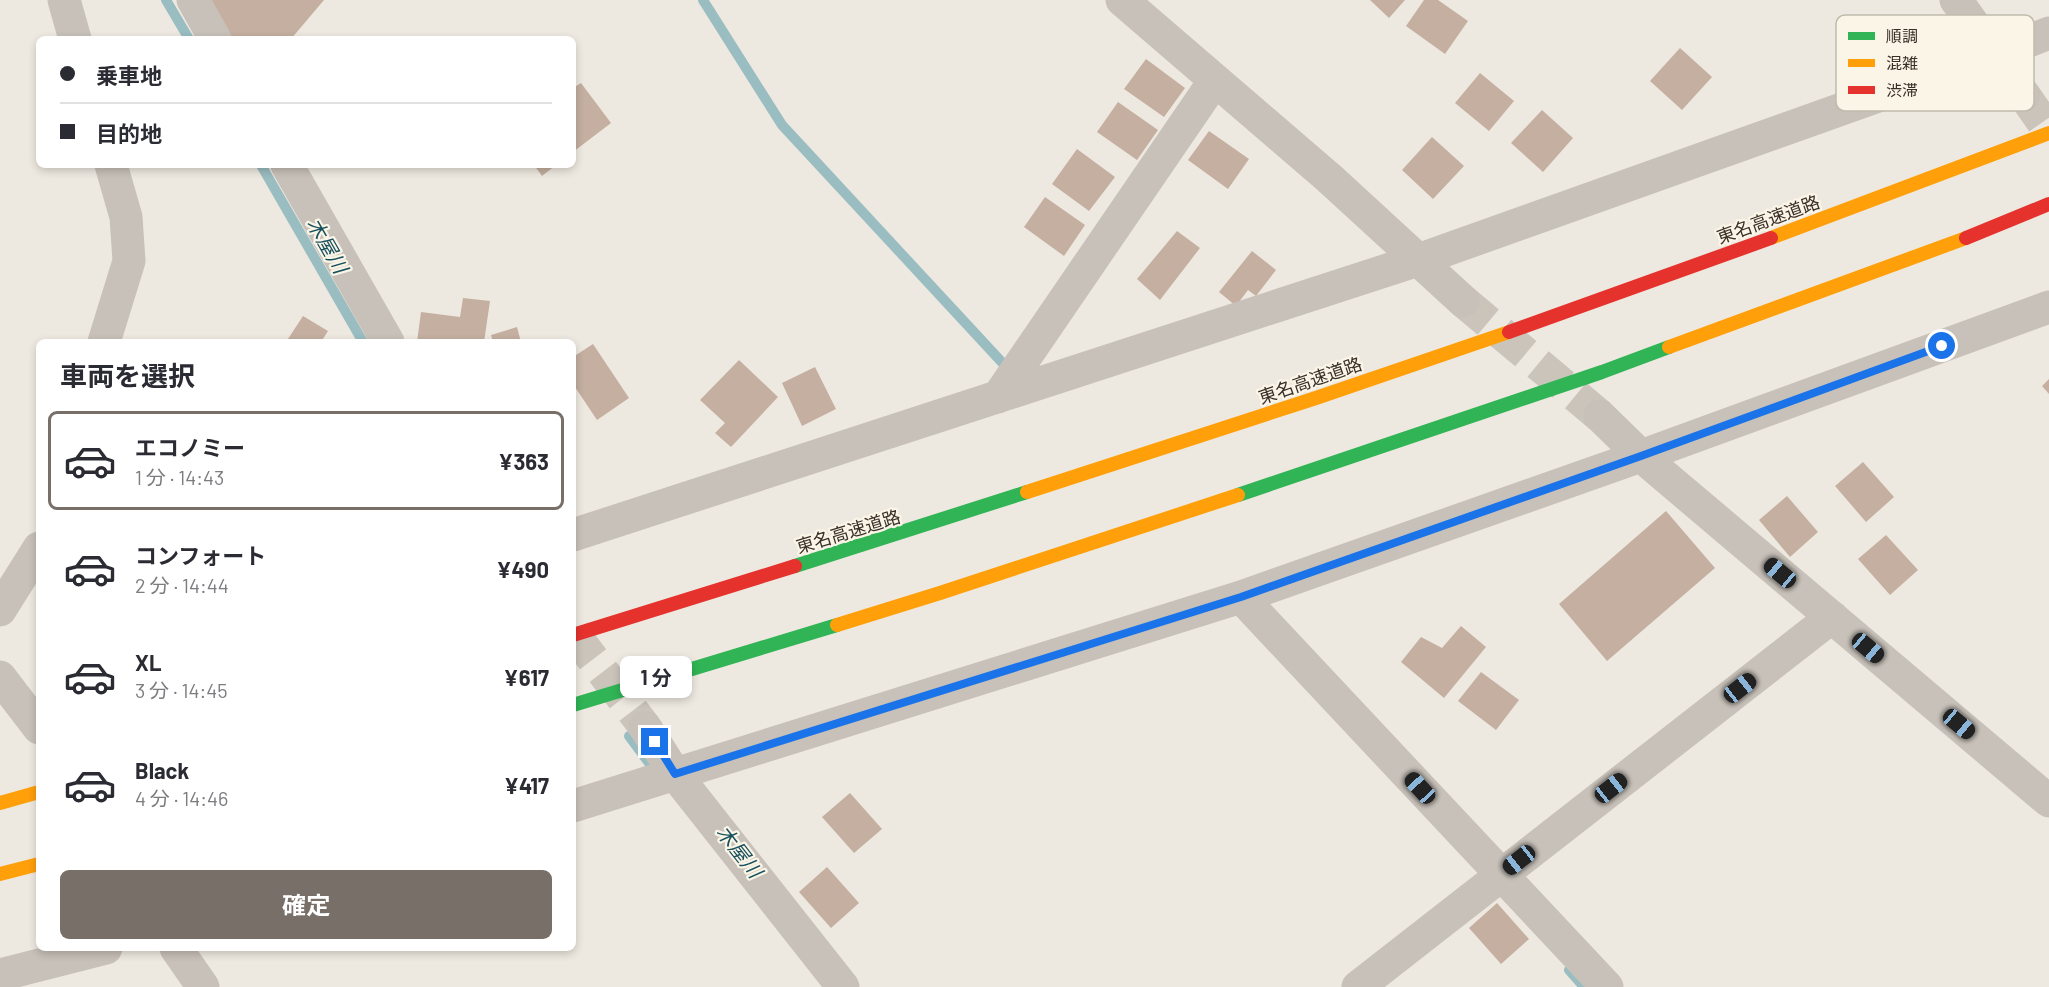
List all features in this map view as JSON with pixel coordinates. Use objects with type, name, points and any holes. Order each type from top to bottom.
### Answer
[{"type":"highway","name":"東名高速道路","points":[[576,634],[911,531],[1580,307],[2049,134]]},
{"type":"highway","points":[[576,704],[940,593],[1288,479],[1613,368],[1959,241],[2049,204]]},
{"type":"highway","points":[[0,803],[36,793]]},
{"type":"highway","points":[[0,874],[36,865]]},
{"type":"street","points":[[64,0],[74,36]]},
{"type":"street","points":[[193,0],[213,36]]},
{"type":"street","points":[[1122,0],[1329,178],[1463,301]]},
{"type":"street","points":[[1956,0],[1967,15]]},
{"type":"street","points":[[2034,39],[2049,33]]},
{"type":"street","points":[[998,397],[1215,80]]},
{"type":"street","points":[[576,534],[1418,260],[1836,111]]},
{"type":"street","points":[[105,339],[129,261],[126,217],[112,168]]},
{"type":"street","points":[[289,168],[386,339]]},
{"type":"street","points":[[576,805],[1241,597],[1641,456],[2049,307]]},
{"type":"street","points":[[1600,416],[1641,456],[2049,801]]},
{"type":"street","points":[[0,609],[36,553]]},
{"type":"street","points":[[1241,597],[1607,987]]},
{"type":"street","points":[[1358,987],[1832,617]]},
{"type":"street","points":[[15,694],[36,724]]},
{"type":"street","points":[[645,727],[674,774],[843,987]]},
{"type":"street","points":[[0,975],[94,951]]},
{"type":"street","points":[[178,951],[203,987]]},
{"type":"building","points":[[209,0],[324,0],[294,36],[227,36]]},
{"type":"building","points":[[1370,0],[1405,0],[1389,18]]},
{"type":"building","points":[[1424,0],[1438,0],[1468,21],[1445,54],[1406,26]]},
{"type":"building","points":[[1680,48],[1712,77],[1682,110],[1650,81]]},
{"type":"building","points":[[1146,59],[1185,88],[1164,117],[1124,89]]},
{"type":"building","points":[[1480,73],[1514,101],[1489,131],[1455,103]]},
{"type":"building","points":[[581,83],[611,123],[576,150],[576,86]]},
{"type":"building","points":[[1118,102],[1158,130],[1137,160],[1097,132]]},
{"type":"building","points":[[1542,110],[1573,138],[1543,172],[1511,143]]},
{"type":"building","points":[[1209,131],[1249,159],[1228,189],[1188,160]]},
{"type":"building","points":[[1432,137],[1464,166],[1433,199],[1402,170]]},
{"type":"building","points":[[1077,149],[1115,177],[1089,211],[1052,184]]},
{"type":"building","points":[[536,168],[552,168],[542,176]]},
{"type":"building","points":[[1045,197],[1085,225],[1064,256],[1024,227]]},
{"type":"building","points":[[1177,231],[1200,248],[1160,300],[1137,279]]},
{"type":"building","points":[[1252,251],[1276,270],[1256,296],[1248,290],[1236,306],[1219,292]]},
{"type":"building","points":[[463,298],[490,301],[484,339],[417,339],[421,312],[460,317]]},
{"type":"building","points":[[303,316],[328,331],[323,339],[288,339]]},
{"type":"building","points":[[517,327],[520,339],[492,339],[491,335]]},
{"type":"building","points":[[593,344],[629,398],[597,420],[576,388],[576,355]]},
{"type":"building","points":[[739,360],[778,397],[731,447],[715,433],[725,423],[700,400]]},
{"type":"building","points":[[815,367],[836,409],[802,426],[782,383]]},
{"type":"building","points":[[2049,379],[2049,394],[2042,386]]},
{"type":"building","points":[[1863,462],[1894,497],[1866,522],[1835,486]]},
{"type":"building","points":[[1787,496],[1818,532],[1790,557],[1759,520]]},
{"type":"building","points":[[1666,511],[1715,568],[1607,661],[1559,604]]},
{"type":"building","points":[[1886,535],[1918,570],[1890,595],[1858,559]]},
{"type":"building","points":[[1461,626],[1486,647],[1444,698],[1401,662],[1421,637],[1442,648]]},
{"type":"building","points":[[1481,672],[1519,700],[1496,730],[1458,701]]},
{"type":"building","points":[[850,793],[882,829],[854,853],[822,817]]},
{"type":"building","points":[[827,867],[859,903],[831,928],[799,892]]},
{"type":"building","points":[[1497,903],[1529,939],[1501,964],[1469,928]]},
{"type":"waterway","name":"木屋川","points":[[166,0],[187,36]]},
{"type":"waterway","points":[[703,0],[782,125],[1010,371]]},
{"type":"waterway","name":"木屋川","points":[[263,168],[361,339]]},
{"type":"waterway","name":"木屋川","points":[[629,736],[652,767]]},
{"type":"waterway","points":[[1569,970],[1584,987]]},
{"type":"tunnel","points":[[2034,109],[2049,131]]},
{"type":"tunnel","points":[[1463,301],[1600,416]]},
{"type":"tunnel","points":[[576,637],[645,727]]},
{"type":"traffic: fast","points":[[1238,495],[1602,372],[1669,347]]},
{"type":"traffic: fast","points":[[795,566],[1027,492]]},
{"type":"traffic: fast","points":[[576,704],[837,625]]},
{"type":"traffic: slow","points":[[1771,238],[2049,133]]},
{"type":"traffic: slow","points":[[1669,347],[1966,238]]},
{"type":"traffic: slow","points":[[1027,492],[1316,398],[1509,332]]},
{"type":"traffic: slow","points":[[837,625],[1238,495]]},
{"type":"traffic: slow","points":[[0,803],[36,793]]},
{"type":"traffic: slow","points":[[0,874],[36,865]]},
{"type":"traffic: jam","points":[[1966,238],[2049,204]]},
{"type":"traffic: jam","points":[[1509,332],[1771,238]]},
{"type":"traffic: jam","points":[[576,634],[795,566]]},
{"type":"route","points":[[655,742],[675,774],[1241,597],[1641,456],[1942,346]]}]
